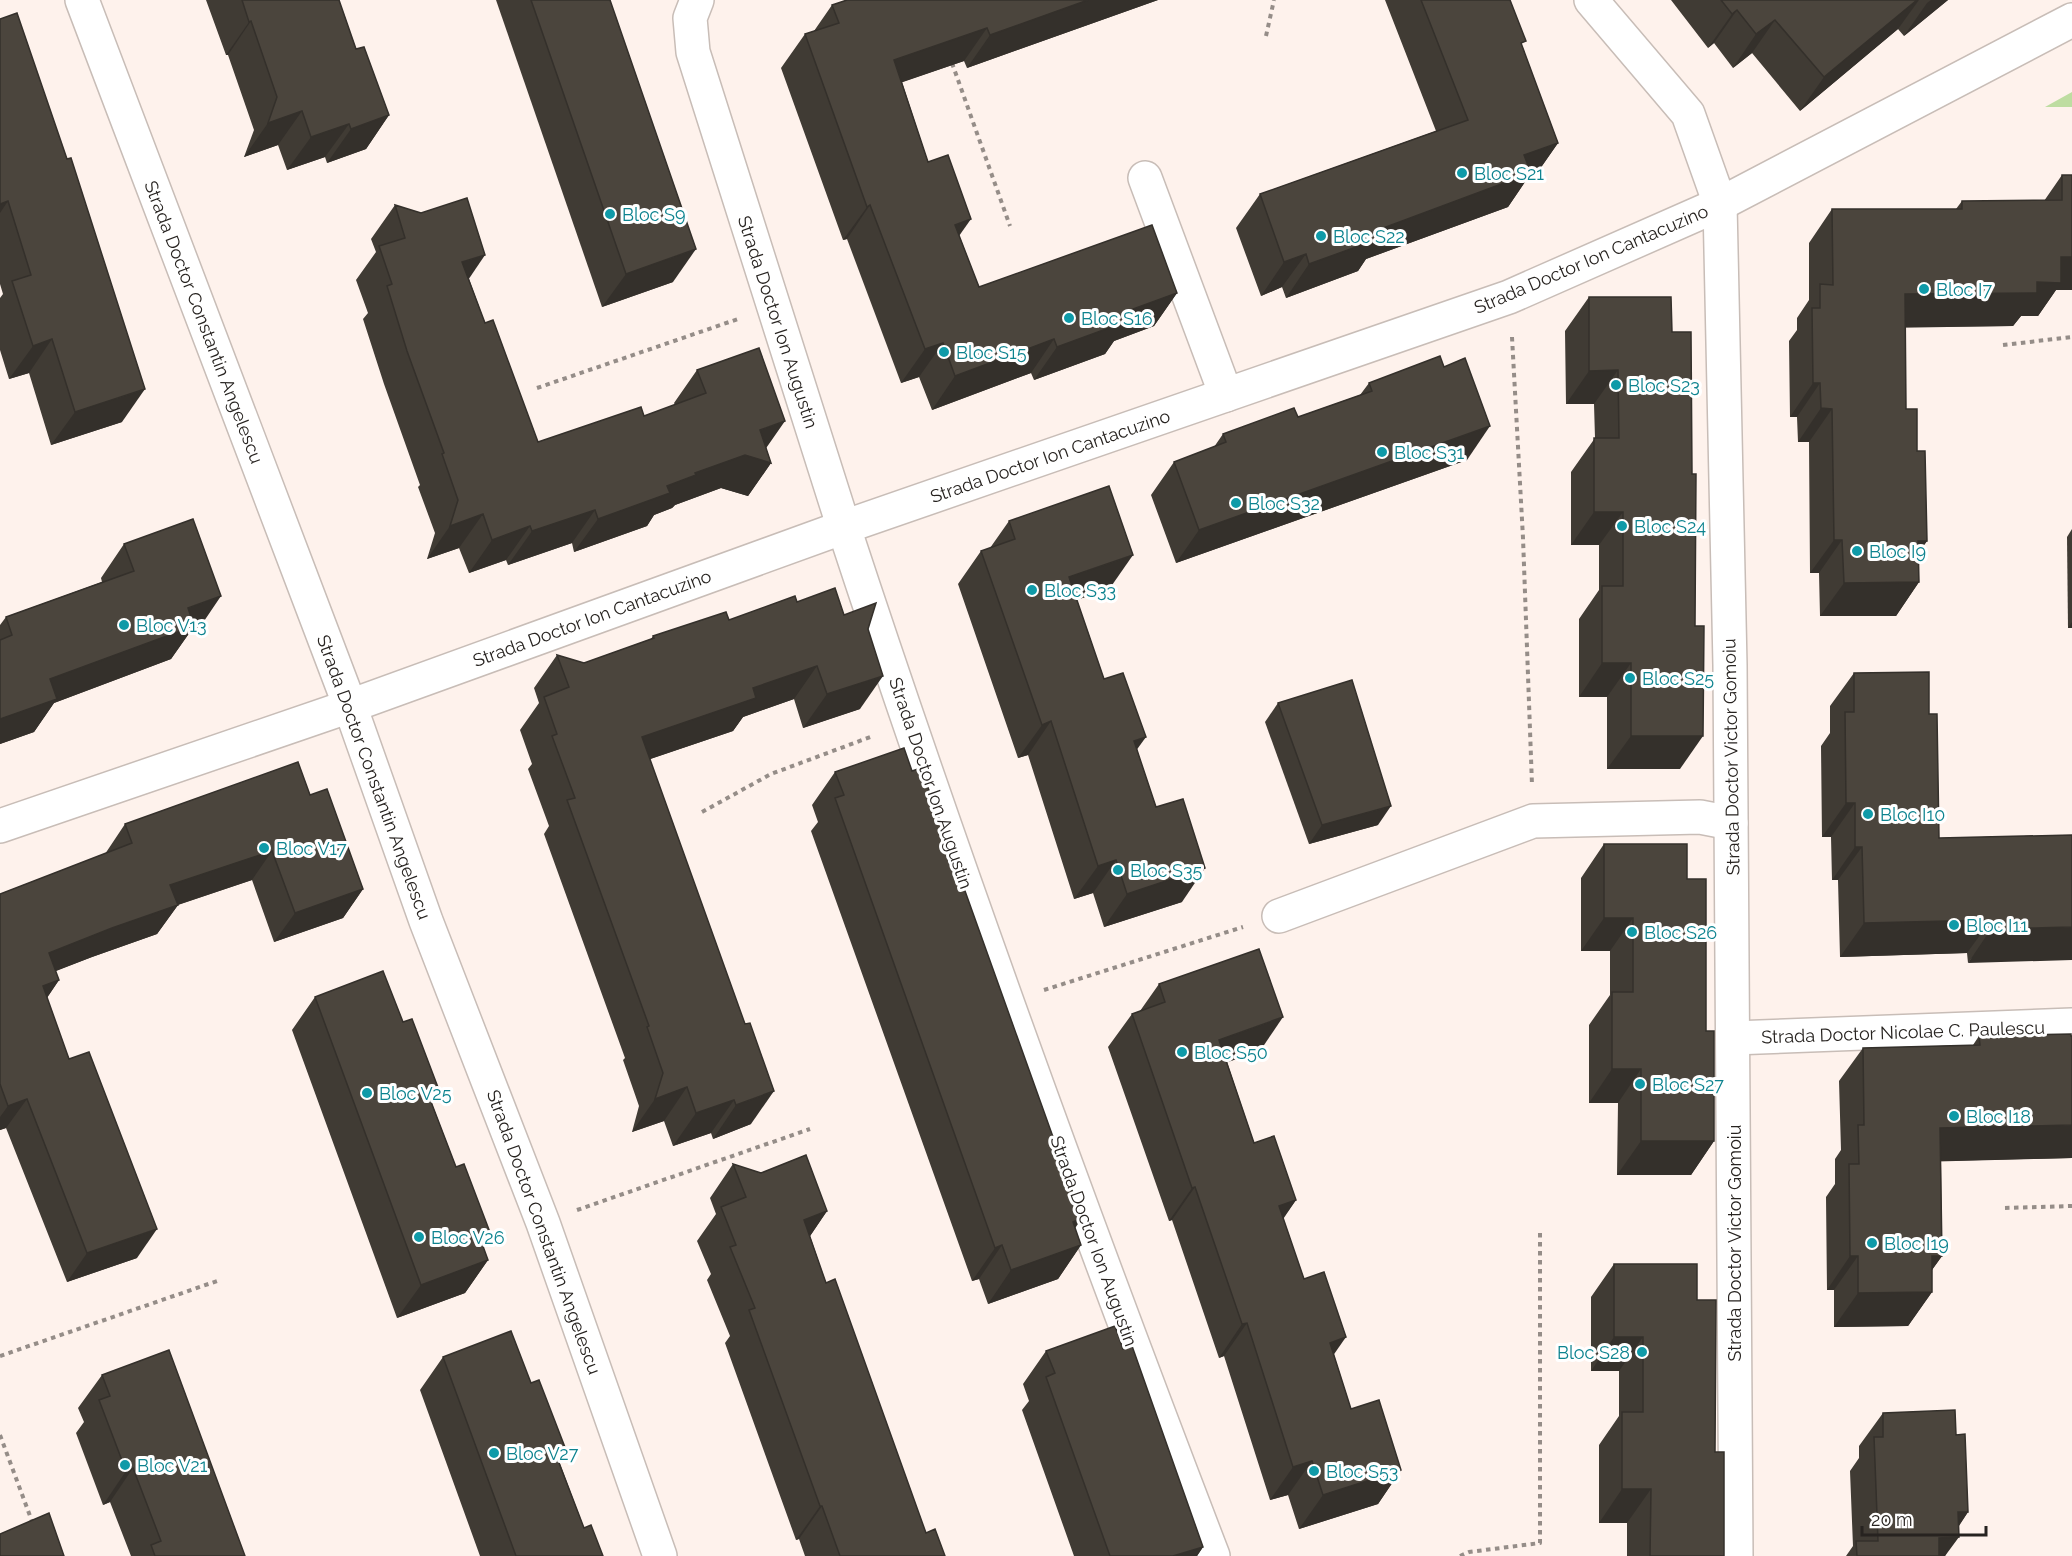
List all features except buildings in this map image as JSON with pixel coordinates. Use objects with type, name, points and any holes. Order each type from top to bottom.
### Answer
[{"type":"street","name":"Strada Doctor Constantin Angelescu","points":[[82,0],[350,706],[426,921],[543,1223],[660,1556]]},
{"type":"street","name":"Strada Doctor Ion Augustin","points":[[697,0],[690,18],[693,52],[844,527],[1006,1002],[1114,1299],[1213,1556]]},
{"type":"street","name":"Strada Doctor Victor Gomoiu","points":[[1592,0],[1688,114],[1720,204],[1730,665],[1736,1556]]},
{"type":"street","name":"Strada Doctor Ion Cantacuzino","points":[[0,826],[350,706],[844,527],[1509,297],[1720,204],[2072,20]]},
{"type":"street","points":[[1145,178],[1226,395]]},
{"type":"street","points":[[1279,916],[1533,821],[1700,817],[1731,823]]},
{"type":"street","name":"Strada Doctor Nicolae C. Paulescu","points":[[1733,1038],[2072,1025]]},
{"type":"path","points":[[1266,36],[1274,0]]},
{"type":"path","points":[[949,54],[1010,226]]},
{"type":"path","points":[[1509,297],[1523,538],[1533,821]]},
{"type":"path","points":[[537,388],[773,307]]},
{"type":"path","points":[[2002,345],[2072,337]]},
{"type":"path","points":[[702,812],[771,774],[910,722]]},
{"type":"path","points":[[1006,1002],[1279,916]]},
{"type":"path","points":[[543,1223],[810,1129]]},
{"type":"path","points":[[2006,1208],[2072,1206]]},
{"type":"path","points":[[1460,1556],[1469,1552],[1540,1543],[1540,1232]]},
{"type":"path","points":[[0,1356],[220,1280]]},
{"type":"path","points":[[0,1435],[34,1528]]},
{"type":"green space","points":[[2072,92],[2072,107],[2045,107]]},
{"type":"place","name":"Bloc S21","points":[[1462,173]]},
{"type":"place","name":"Bloc S9","points":[[610,214]]},
{"type":"place","name":"Bloc S22","points":[[1321,236]]},
{"type":"place","name":"Bloc I7","points":[[1924,289]]},
{"type":"place","name":"Bloc S16","points":[[1069,318]]},
{"type":"place","name":"Bloc S15","points":[[944,352]]},
{"type":"place","name":"Bloc S23","points":[[1616,385]]},
{"type":"place","name":"Bloc S31","points":[[1382,452]]},
{"type":"place","name":"Bloc S32","points":[[1236,503]]},
{"type":"place","name":"Bloc S24","points":[[1622,526]]},
{"type":"place","name":"Bloc I9","points":[[1857,551]]},
{"type":"place","name":"Bloc S33","points":[[1032,590]]},
{"type":"place","name":"Bloc V13","points":[[124,625]]},
{"type":"place","name":"Bloc S25","points":[[1630,678]]},
{"type":"place","name":"Bloc I10","points":[[1868,814]]},
{"type":"place","name":"Bloc V17","points":[[264,848]]},
{"type":"place","name":"Bloc S35","points":[[1118,870]]},
{"type":"place","name":"Bloc I11","points":[[1954,925]]},
{"type":"place","name":"Bloc S26","points":[[1632,932]]},
{"type":"place","name":"Bloc S50","points":[[1182,1052]]},
{"type":"place","name":"Bloc S27","points":[[1640,1084]]},
{"type":"place","name":"Bloc V25","points":[[367,1093]]},
{"type":"place","name":"Bloc I18","points":[[1954,1116]]},
{"type":"place","name":"Bloc V26","points":[[419,1237]]},
{"type":"place","name":"Bloc I19","points":[[1872,1243]]},
{"type":"place","name":"Bloc S28","points":[[1642,1352]]},
{"type":"place","name":"Bloc V27","points":[[494,1453]]},
{"type":"place","name":"Bloc V21","points":[[125,1465]]},
{"type":"place","name":"Bloc S53","points":[[1314,1471]]}]
